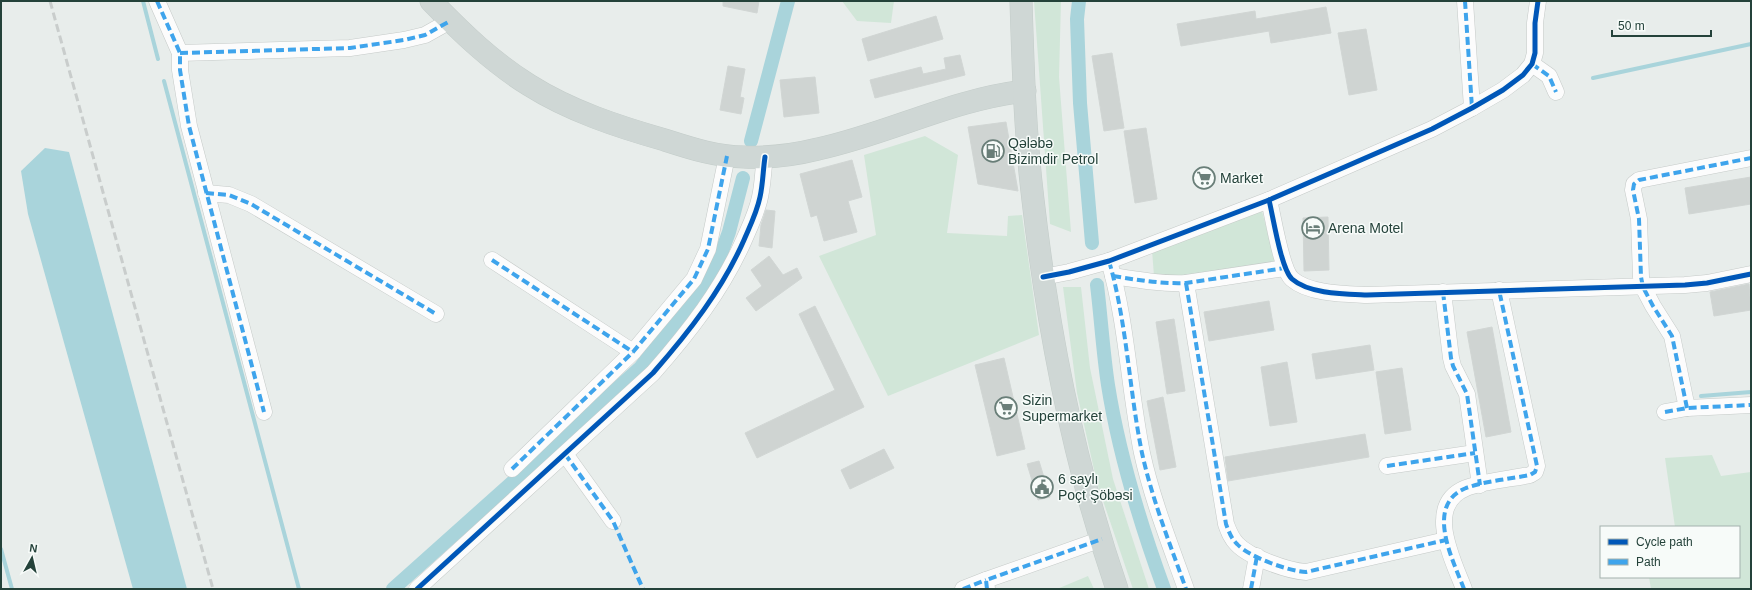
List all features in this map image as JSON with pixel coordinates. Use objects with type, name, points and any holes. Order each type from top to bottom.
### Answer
[{"type":"main road","points":[[431,1],[478,47],[531,86],[560,102],[635,132],[683,146],[727,156],[765,157],[819,149],[985,97],[1024,91]]},
{"type":"main road","points":[[1021,1],[1024,91],[1033,199],[1043,277],[1072,427],[1102,539],[1118,589]]},
{"type":"street","points":[[158,1],[180,53],[180,70],[189,126],[264,412]]},
{"type":"street","points":[[1465,1],[1472,108]]},
{"type":"street","points":[[1111,269],[1432,129],[1503,90],[1523,75],[1532,64],[1535,53],[1535,22],[1538,1]]},
{"type":"street","points":[[180,53],[342,49],[375,46],[425,35],[450,21]]},
{"type":"street","points":[[1532,64],[1548,76],[1556,92]]},
{"type":"street","points":[[512,469],[633,352],[694,279],[708,249],[713,232],[727,156]]},
{"type":"street","points":[[417,589],[653,373],[688,333],[710,302],[734,262],[753,220],[760,197],[765,157]]},
{"type":"street","points":[[1688,408],[1672,336],[1668,327],[1653,306],[1641,277],[1641,230],[1633,190],[1634,184],[1639,180],[1751,158]]},
{"type":"street","points":[[206,194],[229,195],[251,204],[436,314]]},
{"type":"street","points":[[1269,200],[1285,268],[1292,279],[1308,287],[1327,293],[1367,295],[1644,287],[1707,283],[1751,274]]},
{"type":"street","points":[[492,260],[633,352]]},
{"type":"street","points":[[1043,277],[1077,270],[1111,269],[1153,283],[1186,283],[1285,268]]},
{"type":"street","points":[[1111,269],[1148,480],[1186,589]]},
{"type":"street","points":[[1186,283],[1226,524],[1229,534],[1237,544],[1257,556],[1296,571],[1306,572],[1446,540]]},
{"type":"street","points":[[1464,589],[1446,540],[1445,511],[1448,502],[1462,491],[1480,485],[1530,475],[1535,472],[1537,466],[1500,290]]},
{"type":"street","points":[[1443,292],[1451,358],[1453,366],[1467,394],[1480,485]]},
{"type":"street","points":[[1665,412],[1688,408],[1751,405]]},
{"type":"street","points":[[1387,466],[1476,452]]},
{"type":"street","points":[[565,454],[613,521]]},
{"type":"street","points":[[963,589],[986,584],[1102,539]]},
{"type":"street","points":[[1251,589],[1257,556]]},
{"type":"green space","points":[[842,1],[894,1],[891,23],[857,21]]},
{"type":"green space","points":[[1034,1],[1061,1],[1059,77],[1071,232],[1050,224]]},
{"type":"green space","points":[[925,136],[958,155],[947,233],[1007,236],[1008,216],[1022,215],[1039,335],[888,396],[819,256],[876,235],[864,155]]},
{"type":"green space","points":[[1262,211],[1275,262],[1186,278],[1154,276],[1152,250]]},
{"type":"green space","points":[[1063,287],[1081,287],[1090,368],[1113,479],[1149,589],[1133,589],[1097,483],[1077,393]]},
{"type":"green space","points":[[1712,455],[1721,476],[1751,472],[1751,589],[1651,589],[1649,578],[1740,578],[1740,526],[1675,526],[1665,458]]},
{"type":"green space","points":[[1088,576],[1094,589],[1057,589]]},
{"type":"water","points":[[45,148],[69,152],[187,589],[133,589],[28,214],[21,171]]},
{"type":"building","points":[[723,1],[759,1],[757,13],[723,6]]},
{"type":"building","points":[[1326,7],[1331,33],[1271,43],[1269,31],[1181,46],[1177,24],[1255,11],[1256,19]]},
{"type":"building","points":[[936,16],[943,39],[868,61],[862,39]]},
{"type":"building","points":[[1366,29],[1377,90],[1349,95],[1338,33]]},
{"type":"building","points":[[1112,53],[1124,128],[1104,131],[1092,56]]},
{"type":"building","points":[[960,55],[965,75],[875,98],[870,80],[921,67],[923,74],[946,69],[944,58]]},
{"type":"building","points":[[728,66],[745,69],[740,97],[744,98],[741,114],[720,110]]},
{"type":"building","points":[[815,77],[819,113],[784,117],[780,80]]},
{"type":"building","points":[[1006,122],[1018,191],[978,184],[968,127]]},
{"type":"building","points":[[1146,128],[1157,199],[1135,203],[1124,131]]},
{"type":"building","points":[[852,160],[862,197],[848,201],[857,232],[824,241],[817,215],[811,217],[800,174]]},
{"type":"building","points":[[1751,177],[1751,204],[1689,214],[1685,188]]},
{"type":"building","points":[[766,210],[775,211],[772,248],[759,246],[761,225]]},
{"type":"building","points":[[1328,217],[1329,270],[1304,271],[1303,218]]},
{"type":"building","points":[[769,256],[783,275],[797,268],[802,278],[756,311],[746,298],[762,286],[751,270]]},
{"type":"building","points":[[1749,284],[1751,310],[1714,316],[1710,292]]},
{"type":"building","points":[[1269,301],[1274,330],[1209,341],[1204,312]]},
{"type":"building","points":[[815,306],[864,407],[757,458],[745,433],[835,390],[799,314]]},
{"type":"building","points":[[1174,319],[1185,391],[1167,394],[1156,322]]},
{"type":"building","points":[[1492,327],[1511,432],[1486,437],[1467,332]]},
{"type":"building","points":[[1370,345],[1374,370],[1316,379],[1312,354]]},
{"type":"building","points":[[1004,358],[1025,449],[997,456],[975,365]]},
{"type":"building","points":[[1287,362],[1297,422],[1270,426],[1261,367]]},
{"type":"building","points":[[1402,368],[1411,430],[1385,434],[1376,372]]},
{"type":"building","points":[[1163,397],[1176,467],[1160,470],[1147,401]]},
{"type":"building","points":[[1365,434],[1369,457],[1228,481],[1225,457]]},
{"type":"building","points":[[884,449],[894,468],[850,489],[841,470]]},
{"type":"building","points":[[1039,461],[1050,497],[1038,500],[1027,464]]},
{"type":"waterway","points":[[143,1],[158,59]]},
{"type":"waterway","points":[[751,141],[788,1]]},
{"type":"waterway","points":[[1079,1],[1077,19],[1080,103],[1092,243]]},
{"type":"waterway","points":[[1593,78],[1751,44]]},
{"type":"waterway","points":[[164,81],[299,589]]},
{"type":"waterway","points":[[393,589],[640,368],[703,287],[718,262],[729,232],[743,178]]},
{"type":"waterway","points":[[1097,285],[1106,373],[1118,437],[1131,488],[1164,589]]},
{"type":"waterway","points":[[1701,396],[1751,392]]},
{"type":"waterway","points":[[1,549],[12,589]]},
{"type":"railway","points":[[50,1],[213,589]]},
{"type":"marked path","points":[[157,1],[180,53],[180,70],[189,126],[264,412]]},
{"type":"marked path","points":[[1465,1],[1472,108]]},
{"type":"marked path","points":[[180,53],[350,48],[404,40],[425,35],[450,21]]},
{"type":"marked path","points":[[1532,64],[1549,76],[1556,92]]},
{"type":"marked path","points":[[512,469],[633,352],[694,279],[708,249],[727,156]]},
{"type":"marked path","points":[[1687,408],[1672,336],[1643,287],[1641,277],[1639,219],[1633,190],[1634,184],[1639,180],[1751,158]]},
{"type":"marked path","points":[[206,193],[229,195],[251,204],[436,314]]},
{"type":"marked path","points":[[492,260],[633,352]]},
{"type":"marked path","points":[[1109,261],[1120,308],[1142,453],[1156,504],[1186,589]]},
{"type":"marked path","points":[[1113,276],[1159,282],[1186,283],[1285,268]]},
{"type":"marked path","points":[[1186,283],[1226,524],[1229,532],[1237,544],[1250,554],[1259,558],[1289,569],[1306,572],[1446,540]]},
{"type":"marked path","points":[[1464,589],[1445,534],[1444,520],[1446,507],[1453,496],[1466,488],[1489,482],[1530,475],[1535,472],[1537,466],[1499,290]]},
{"type":"marked path","points":[[1443,292],[1451,358],[1453,366],[1467,394],[1480,485]]},
{"type":"marked path","points":[[1665,412],[1687,408],[1751,405]]},
{"type":"marked path","points":[[1387,466],[1475,453]]},
{"type":"marked path","points":[[565,454],[613,521],[643,589]]},
{"type":"marked path","points":[[987,589],[986,580],[1102,539]]},
{"type":"marked path","points":[[1251,589],[1257,556]]},
{"type":"marked path","points":[[963,589],[986,580]]},
{"type":"cycle path","points":[[1043,277],[1069,272],[1109,261],[1269,200],[1432,129],[1472,108],[1503,90],[1523,75],[1532,64],[1535,53],[1535,23],[1538,1]]},
{"type":"cycle path","points":[[417,589],[653,373],[692,326],[726,276],[744,240],[759,203],[765,157]]},
{"type":"cycle path","points":[[1269,200],[1281,254],[1288,273],[1292,279],[1299,284],[1308,288],[1328,292],[1367,295],[1685,285],[1707,283],[1751,274]]},
{"type":"place","name":"Qələbə Bizimdir Petrol","points":[[993,151]]},
{"type":"place","name":"Market","points":[[1204,178]]},
{"type":"place","name":"Arena Motel","points":[[1313,228]]},
{"type":"place","name":"Sizin Supermarket","points":[[1006,408]]},
{"type":"place","name":"6 saylı Poçt Şöbəsi","points":[[1042,487]]}]
